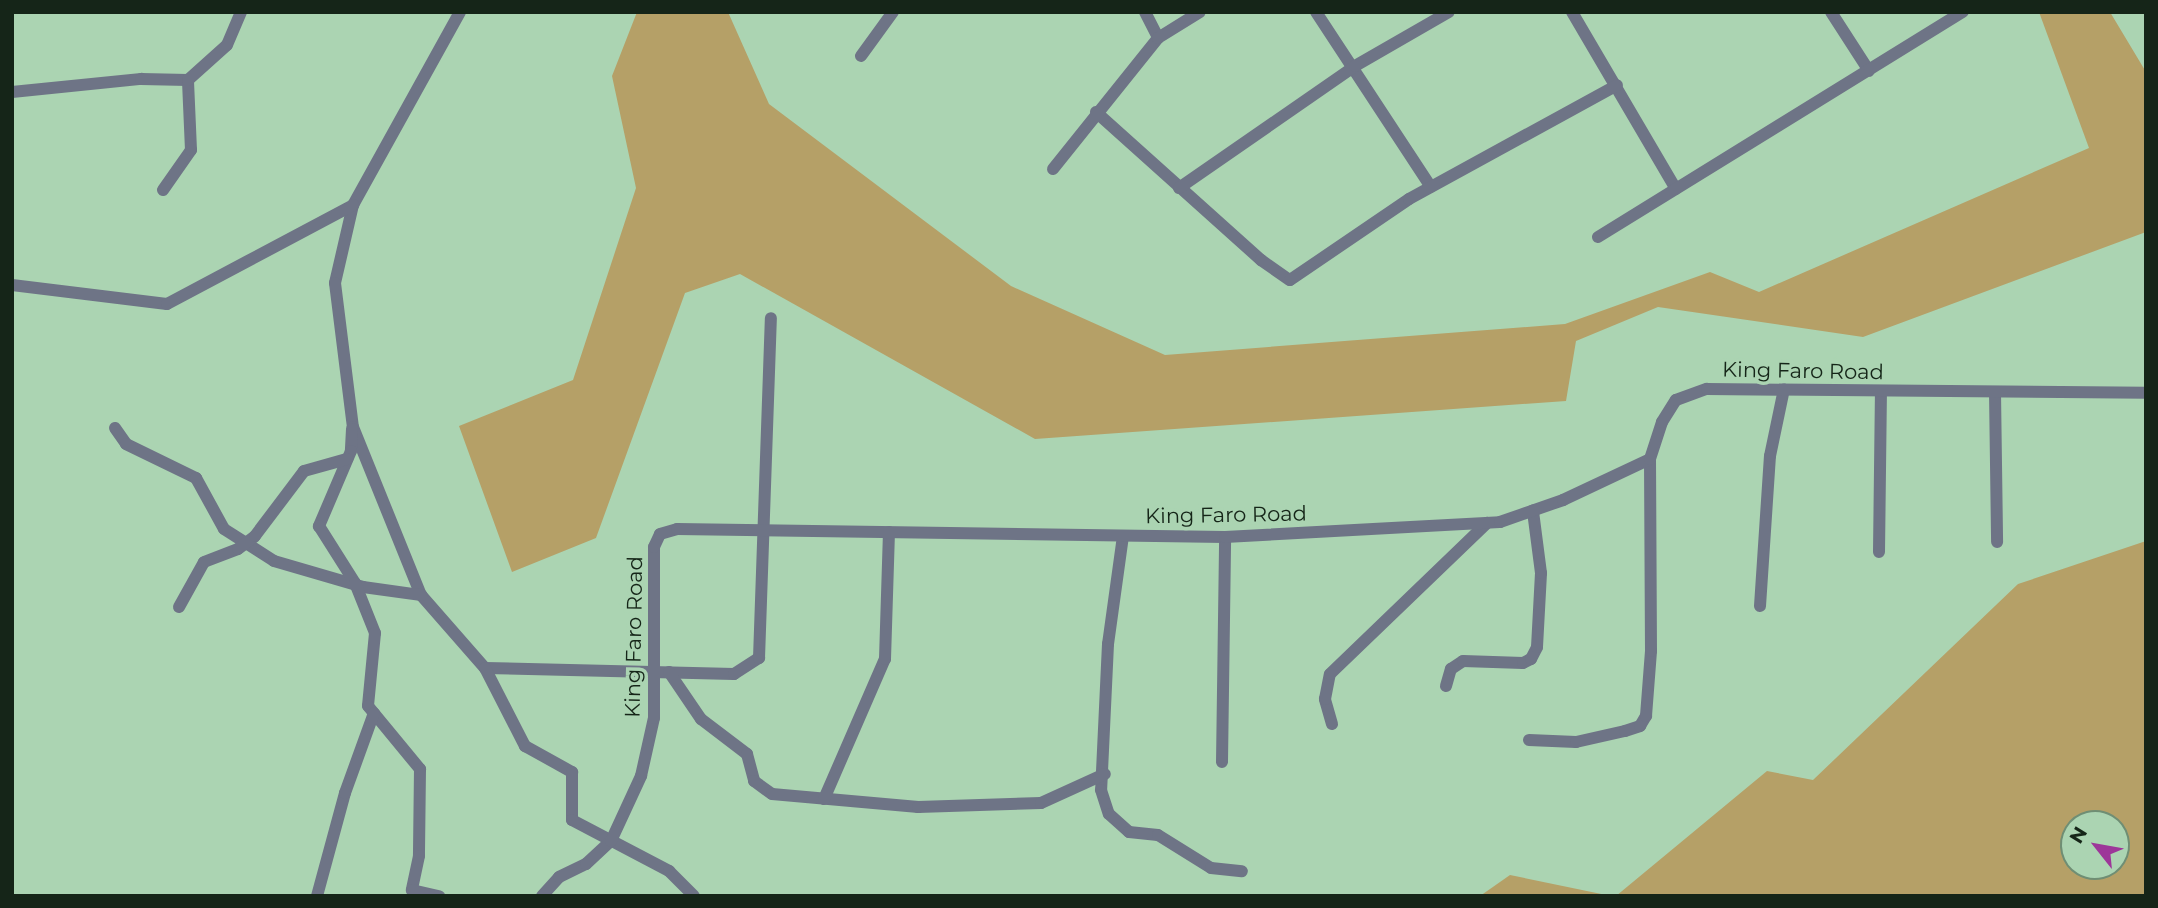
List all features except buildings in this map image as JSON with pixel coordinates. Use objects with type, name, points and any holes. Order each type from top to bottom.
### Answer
[{"type":"street","points":[[12,92],[141,79],[188,80],[227,45],[241,12]]},
{"type":"street","points":[[460,12],[353,205],[335,283],[353,427],[421,595],[485,668],[526,746],[572,772],[572,820],[669,870],[694,896]]},
{"type":"street","points":[[861,56],[893,12]]},
{"type":"street","points":[[1145,12],[1158,38]]},
{"type":"street","points":[[1053,169],[1158,38],[1200,12]]},
{"type":"street","points":[[1316,12],[1355,66],[1431,187]]},
{"type":"street","points":[[1179,188],[1355,66],[1449,12]]},
{"type":"street","points":[[1572,12],[1676,189]]},
{"type":"street","points":[[1831,12],[1869,71]]},
{"type":"street","points":[[1598,237],[1964,12]]},
{"type":"street","points":[[163,190],[191,150],[188,80]]},
{"type":"street","points":[[1096,112],[1179,188],[1290,280],[1431,187],[1617,85]]},
{"type":"street","points":[[12,285],[167,304],[353,205]]},
{"type":"street","points":[[485,668],[734,674],[759,658],[766,531],[771,318]]},
{"type":"street","name":"King Faro Road","points":[[542,896],[559,877],[586,864],[611,841],[641,776],[663,671],[654,547],[660,534],[677,529],[1225,537],[1488,523],[1533,511],[1650,458],[1662,422],[1676,401],[1707,389],[2146,393]]},
{"type":"street","points":[[1760,606],[1770,456],[1784,389]]},
{"type":"street","points":[[1879,552],[1881,392]]},
{"type":"street","points":[[1995,392],[1997,542]]},
{"type":"street","points":[[353,427],[347,458],[319,526],[355,583],[375,633],[369,706],[420,769],[419,856],[412,890],[439,896]]},
{"type":"street","points":[[116,428],[126,444],[196,478],[224,529],[274,561],[355,583],[421,595]]},
{"type":"street","points":[[179,607],[204,562],[244,544],[285,501],[304,471],[347,458]]},
{"type":"street","points":[[1529,740],[1576,742],[1640,726],[1646,716],[1651,651],[1650,458]]},
{"type":"street","points":[[1446,686],[1451,669],[1463,661],[1523,663],[1531,659],[1537,647],[1541,573],[1533,511]]},
{"type":"street","points":[[1332,724],[1325,699],[1330,674],[1488,523]]},
{"type":"street","points":[[824,799],[885,659],[889,532]]},
{"type":"street","points":[[1123,536],[1108,644],[1105,774],[1101,790],[1109,814],[1129,832],[1158,835],[1221,872],[1242,871]]},
{"type":"street","points":[[1222,762],[1225,537]]},
{"type":"street","points":[[663,671],[701,719],[747,754],[754,780],[772,794],[918,807],[1041,803],[1105,774]]},
{"type":"street","points":[[317,896],[345,793],[374,713]]},
{"type":"shaded area","points":[[637,12],[728,12],[769,104],[1011,286],[1165,355],[1565,324],[1710,272],[1759,292],[2089,148],[2039,12],[2110,12],[2146,72],[2146,232],[1863,337],[1658,307],[1576,341],[1566,401],[1035,439],[740,274],[685,293],[596,538],[512,572],[459,426],[573,380],[636,188],[612,76]]},
{"type":"shaded area","points":[[2146,541],[2146,896],[1616,896],[1767,771],[1813,780],[2018,584]]},
{"type":"shaded area","points":[[1510,875],[1611,896],[1480,896]]}]
